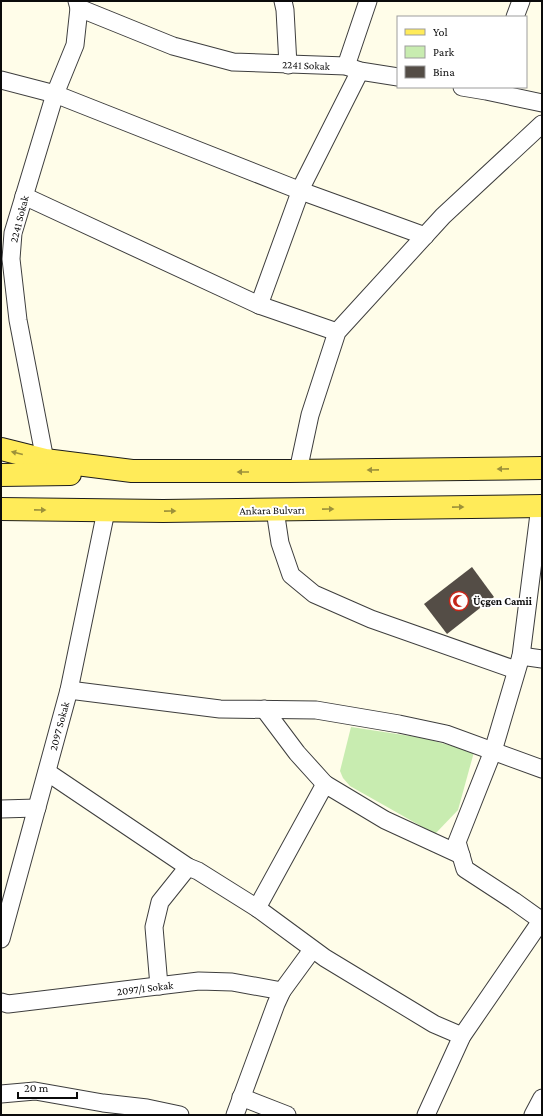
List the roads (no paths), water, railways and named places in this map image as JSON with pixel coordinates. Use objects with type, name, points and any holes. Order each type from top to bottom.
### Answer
[{"type":"main road","points":[[1,448],[45,460],[132,471]]},
{"type":"main road","points":[[1,475],[132,471],[298,471],[542,468]]},
{"type":"main road","name":"Ankara Bulvarı","points":[[1,509],[106,511],[541,506]]},
{"type":"street","points":[[283,1],[285,10],[288,65]]},
{"type":"street","points":[[259,305],[301,191],[353,69],[368,1]]},
{"type":"street","points":[[515,16],[521,1]]},
{"type":"street","name":"2241 Sokak","points":[[45,460],[18,320],[7,231],[24,196],[55,94],[75,45],[78,4],[173,46],[233,62],[353,69],[397,77]]},
{"type":"street","points":[[1,80],[55,94],[301,191],[425,236]]},
{"type":"street","points":[[474,88],[487,89],[542,103]]},
{"type":"street","points":[[298,471],[310,415],[337,332],[443,216],[542,124]]},
{"type":"street","points":[[24,196],[259,305],[337,332]]},
{"type":"street","points":[[426,1115],[462,1036],[542,921],[465,869],[457,842],[493,751],[519,663],[541,506]]},
{"type":"street","points":[[276,510],[280,544],[291,575],[314,594],[371,619],[519,663],[542,659]]},
{"type":"street","name":"2097 Sokak","points":[[1,939],[68,690],[106,511]]},
{"type":"street","points":[[68,690],[220,709],[316,710],[399,724],[446,734],[542,769]]},
{"type":"street","points":[[264,709],[298,753],[325,784],[385,820],[461,855]]},
{"type":"street","points":[[47,772],[188,867],[198,871],[257,908],[312,950],[434,1024],[462,1036]]},
{"type":"street","points":[[257,908],[325,784]]},
{"type":"street","points":[[1,809],[37,808]]},
{"type":"street","points":[[159,986],[154,927],[160,902],[188,867]]},
{"type":"street","points":[[235,1115],[282,991],[312,950]]},
{"type":"street","name":"2097/1 Sokak","points":[[4,1003],[199,981],[232,982],[282,991]]},
{"type":"street","points":[[1,1094],[35,1091],[103,1103],[147,1108],[180,1115]]},
{"type":"street","points":[[241,1097],[287,1115]]},
{"type":"street","points":[[533,1115],[542,1098]]},
{"type":"place","name":"Üçgen Camii","points":[[459,601]]}]
